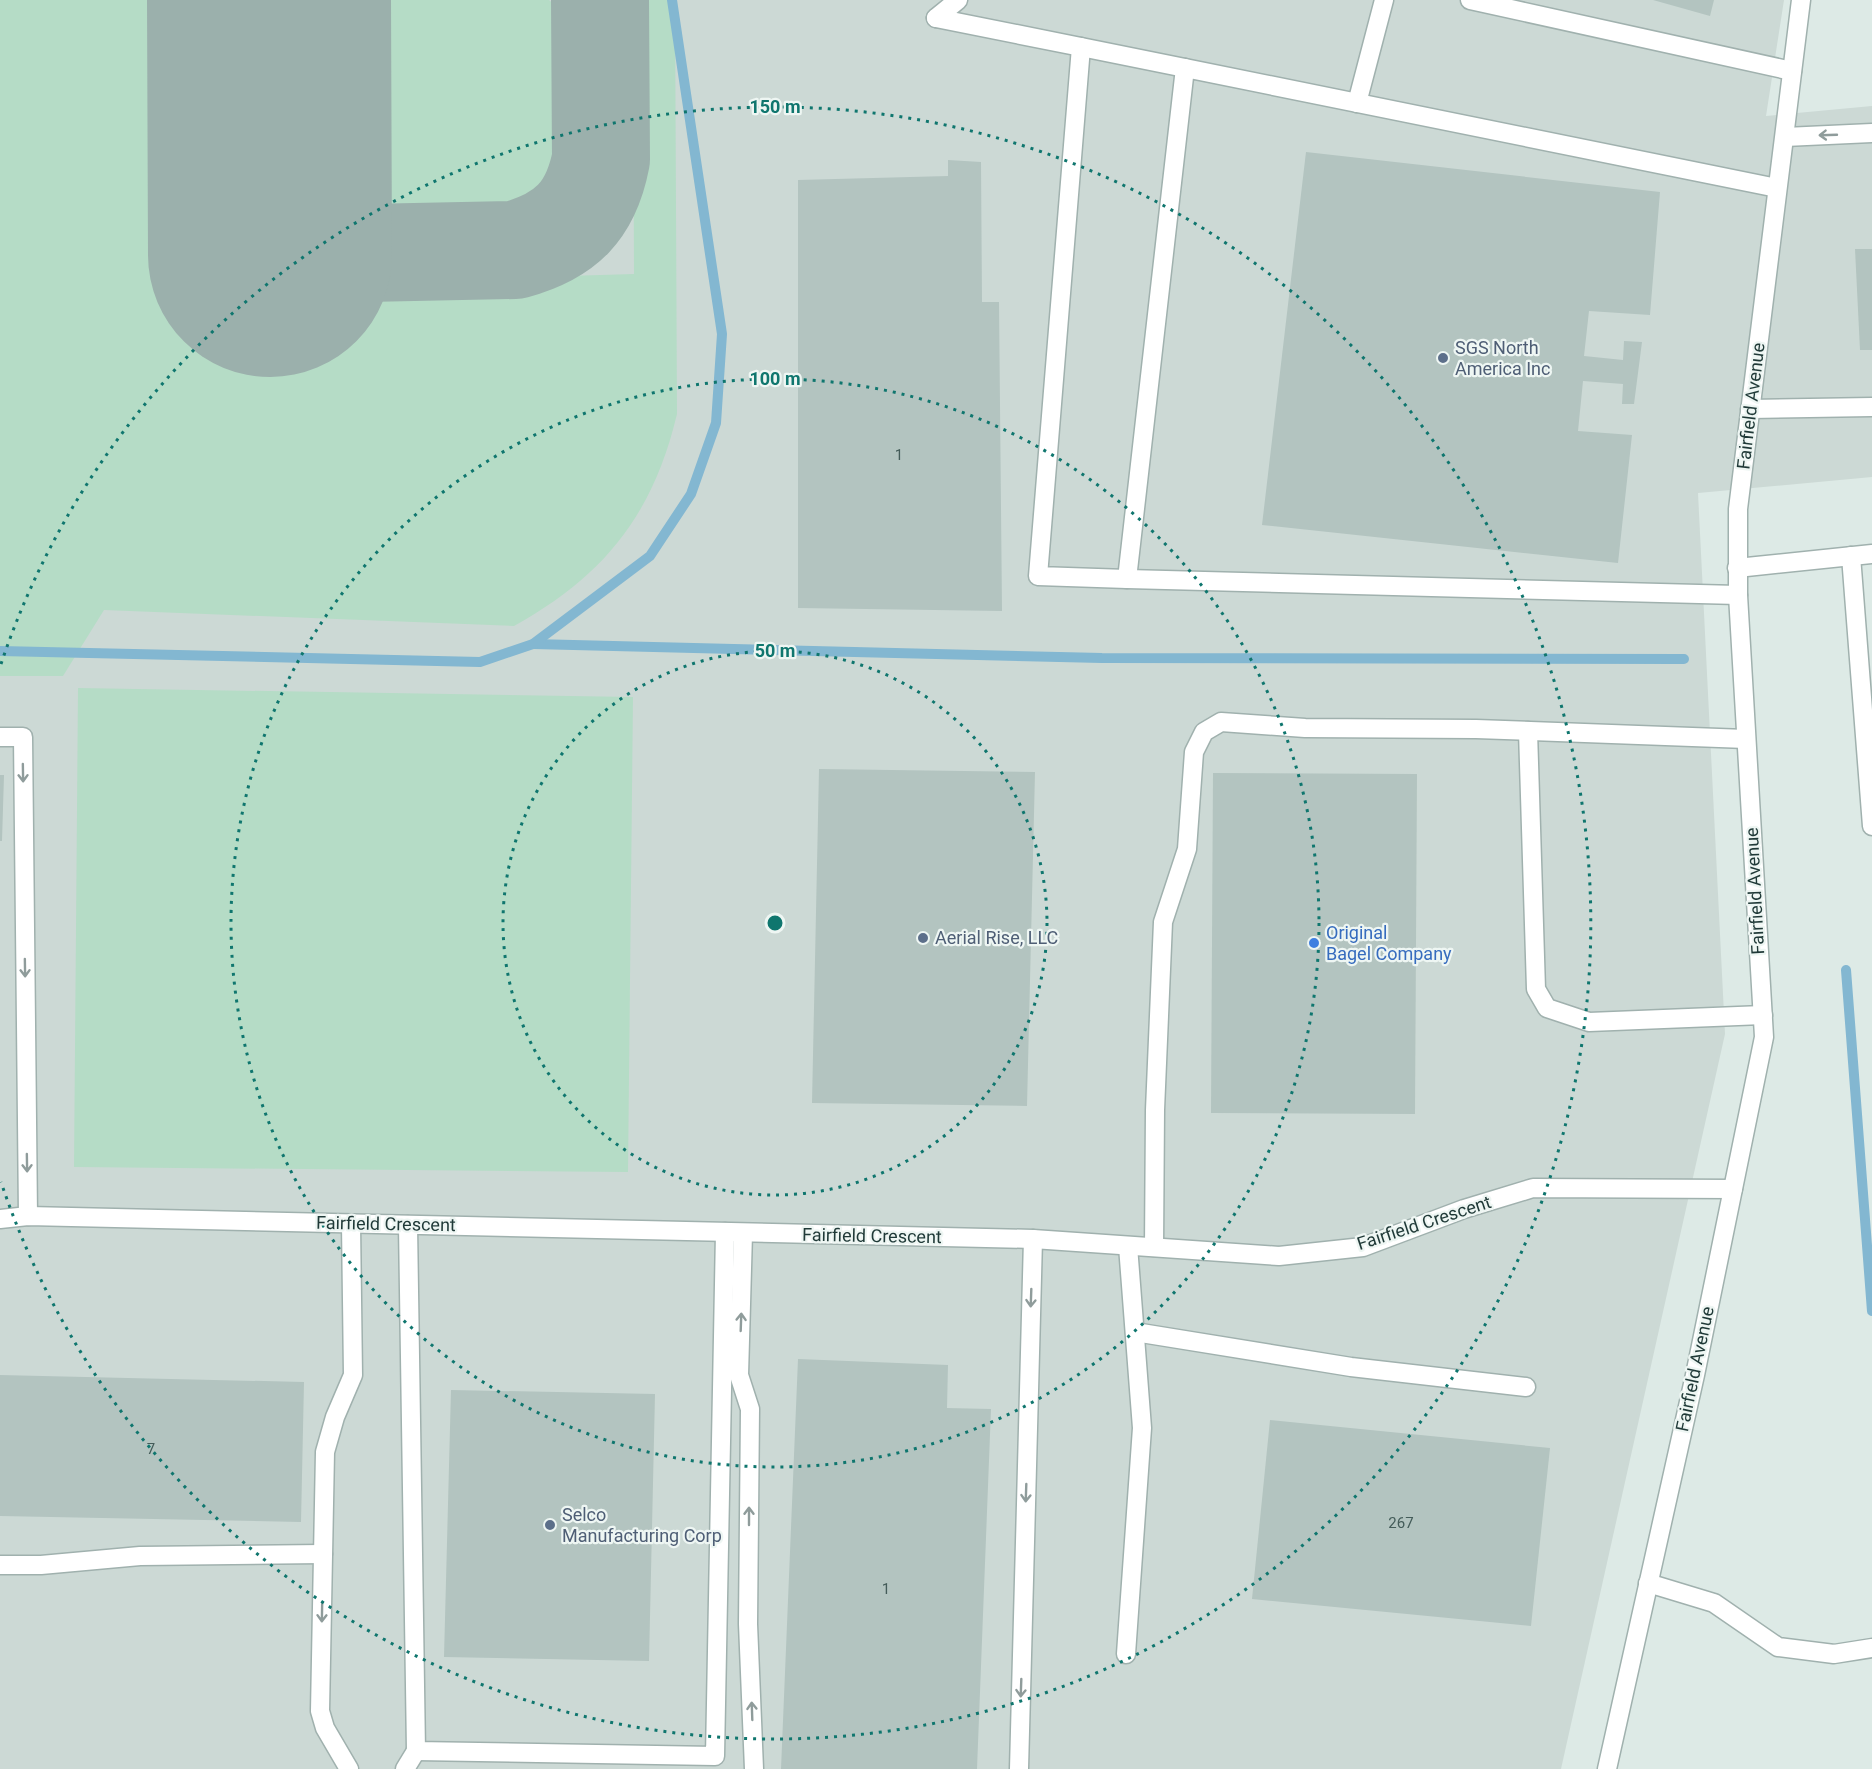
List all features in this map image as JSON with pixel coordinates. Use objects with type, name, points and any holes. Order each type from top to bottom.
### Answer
[{"type":"street","points":[[958,0],[936,18],[1777,188]]},
{"type":"street","points":[[1358,103],[1384,0]]},
{"type":"street","points":[[1470,0],[1792,71]]},
{"type":"street","name":"Fairfield Avenue","points":[[1607,1769],[1764,1037],[1738,595],[1738,509],[1801,0]]},
{"type":"street","points":[[1081,47],[1038,576],[1738,595]]},
{"type":"street","points":[[1127,579],[1185,68]]},
{"type":"street","points":[[1785,137],[1872,133]]},
{"type":"street","points":[[1750,409],[1872,407]]},
{"type":"street","points":[[1737,568],[1872,554]]},
{"type":"street","points":[[1851,556],[1872,825]]},
{"type":"street","points":[[1154,1248],[1155,1110],[1163,922],[1187,849],[1194,752],[1204,732],[1221,722],[1305,728],[1528,731],[1746,739]]},
{"type":"street","points":[[1528,731],[1536,989],[1547,1008],[1589,1022],[1763,1015]]},
{"type":"street","points":[[0,737],[23,737],[28,1216]]},
{"type":"street","name":"Fairfield Crescent","points":[[0,1219],[28,1216],[1033,1239],[1279,1256],[1363,1247],[1464,1209],[1533,1188],[1733,1189]]},
{"type":"street","points":[[349,1769],[325,1728],[320,1711],[325,1452],[335,1417],[353,1375],[351,1224]]},
{"type":"street","points":[[405,1769],[416,1751],[408,1225]]},
{"type":"street","points":[[416,1751],[715,1756],[725,1232]]},
{"type":"street","points":[[743,1233],[739,1375],[750,1409],[748,1624],[754,1769]]},
{"type":"street","points":[[1019,1769],[1033,1239]]},
{"type":"street","points":[[1126,1654],[1142,1428],[1128,1246]]},
{"type":"street","points":[[1136,1332],[1351,1367],[1526,1387]]},
{"type":"street","points":[[0,1565],[41,1565],[140,1556],[323,1554]]},
{"type":"street","points":[[1648,1583],[1714,1603],[1778,1647],[1834,1654],[1872,1648]]},
{"type":"shaded area","points":[[0,0],[1784,0],[1766,116],[1872,106],[1872,477],[1698,493],[1725,1034],[1561,1769],[0,1769]]},
{"type":"green space","points":[[0,0],[198,0],[200,287],[634,274],[633,0],[675,0],[677,414],[667,450],[639,512],[599,564],[546,607],[514,626],[104,610],[63,676],[0,676]]},
{"type":"green space","points":[[367,0],[549,0],[558,8],[569,42],[569,150],[554,181],[531,202],[509,214],[461,222],[384,215],[360,194],[340,159],[339,48],[353,14]]},
{"type":"green space","points":[[78,688],[633,697],[628,1172],[74,1167]]},
{"type":"building","points":[[1653,0],[1714,0],[1710,16]]},
{"type":"building","name":"SGS North America Inc","points":[[1306,152],[1660,192],[1650,315],[1589,311],[1584,356],[1623,360],[1624,341],[1642,342],[1634,404],[1622,404],[1623,384],[1583,381],[1578,431],[1632,435],[1618,563],[1262,525]]},
{"type":"building","points":[[948,160],[981,162],[982,302],[999,302],[1002,611],[798,608],[798,180],[948,176]]},
{"type":"building","points":[[1855,249],[1872,249],[1872,350],[1860,350]]},
{"type":"building","name":"Aerial Rise, LLC","points":[[819,769],[1035,772],[1027,1106],[812,1103]]},
{"type":"building","name":"Original Bagel Company","points":[[1213,773],[1417,774],[1415,1114],[1211,1113]]},
{"type":"building","points":[[0,775],[4,775],[2,841],[0,841]]},
{"type":"building","points":[[798,1359],[948,1365],[947,1408],[991,1409],[977,1769],[781,1769]]},
{"type":"building","points":[[0,1375],[304,1382],[301,1522],[0,1516]]},
{"type":"building","name":"Selco Manufacturing Corp","points":[[451,1390],[655,1394],[649,1661],[444,1657]]},
{"type":"building","points":[[1270,1420],[1550,1448],[1531,1626],[1252,1599]]},
{"type":"waterway","points":[[0,651],[480,662],[533,644],[650,556],[691,494],[716,423],[722,334],[672,0]]},
{"type":"waterway","points":[[533,644],[1102,658],[1684,659]]},
{"type":"waterway","points":[[1846,970],[1872,1311]]},
{"type":"taxiway","points":[[270,255],[515,250],[549,237],[562,229],[583,207],[591,193],[601,159],[600,0]]},
{"type":"runway","points":[[269,0],[270,255]]},
{"type":"place","name":"SGS North America Inc","points":[[1443,358]]},
{"type":"place","name":"Aerial Rise, LLC","points":[[923,938]]},
{"type":"place","name":"Original Bagel Company","points":[[1314,943]]},
{"type":"place","name":"Selco Manufacturing Corp","points":[[550,1525]]}]
